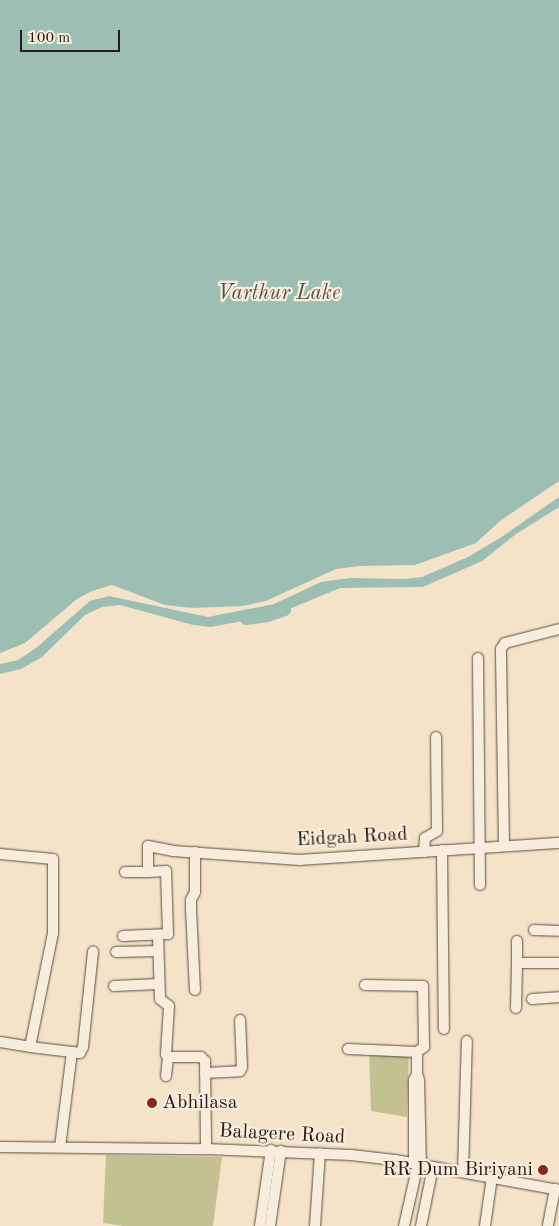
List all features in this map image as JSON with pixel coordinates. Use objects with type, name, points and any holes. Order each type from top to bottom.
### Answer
[{"type":"street","points":[[504,846],[501,649],[505,643],[559,629]]},
{"type":"street","points":[[478,658],[480,885]]},
{"type":"street","points":[[424,852],[424,838],[438,831],[436,737]]},
{"type":"street","name":"Eidgah Road","points":[[148,872],[148,846],[195,852],[300,860],[559,843]]},
{"type":"street","points":[[442,850],[444,1029]]},
{"type":"street","points":[[195,852],[195,892],[191,909],[195,990]]},
{"type":"street","points":[[0,854],[53,859],[53,933],[30,1047]]},
{"type":"street","points":[[123,936],[168,934],[166,871],[125,872]]},
{"type":"street","points":[[534,930],[559,931]]},
{"type":"street","points":[[158,935],[160,999],[169,1006],[166,1076]]},
{"type":"street","points":[[516,1008],[517,941]]},
{"type":"street","points":[[116,952],[158,951]]},
{"type":"street","points":[[0,1042],[80,1053],[83,1047],[92,952]]},
{"type":"street","points":[[517,964],[559,963]]},
{"type":"street","points":[[114,986],[159,984]]},
{"type":"street","points":[[348,1049],[417,1052],[424,1047],[424,987],[365,985]]},
{"type":"street","points":[[532,999],[559,997]]},
{"type":"street","points":[[205,1074],[240,1071],[242,1068],[240,1020]]},
{"type":"street","points":[[463,1172],[467,1041]]},
{"type":"street","points":[[60,1147],[72,1052]]},
{"type":"street","points":[[404,1226],[417,1164],[419,1080],[417,1074],[417,1052]]},
{"type":"street","points":[[168,1057],[201,1057],[205,1060],[206,1149]]},
{"type":"street","name":"Balagere Road","points":[[0,1147],[206,1149],[320,1153],[433,1166],[557,1189]]},
{"type":"street","points":[[260,1226],[276,1151]]},
{"type":"street","points":[[270,1226],[276,1151]]},
{"type":"street","points":[[315,1226],[320,1153]]},
{"type":"street","points":[[421,1226],[433,1166]]},
{"type":"street","points":[[484,1226],[492,1177]]},
{"type":"street","points":[[548,1225],[557,1189]]},
{"type":"shaded area","points":[[369,1052],[409,1052],[407,1117],[371,1111]]},
{"type":"shaded area","points":[[106,1155],[222,1157],[213,1226],[123,1226],[103,1223]]},
{"type":"water","name":"Varthur Lake","points":[[0,0],[559,0],[559,481],[500,521],[476,543],[415,565],[359,566],[336,569],[266,601],[243,606],[192,608],[165,605],[112,585],[92,591],[77,599],[25,643],[0,653]]},
{"type":"water","points":[[559,497],[559,507],[516,534],[482,561],[423,587],[340,588],[275,615],[211,627],[193,625],[120,605],[102,607],[85,615],[42,657],[21,669],[0,674],[0,664],[18,660],[36,648],[90,601],[109,596],[208,617],[274,604],[321,582],[350,578],[405,579],[422,577],[468,557],[500,538]]},
{"type":"waterway","points":[[246,619],[267,616],[285,610]]},
{"type":"place","name":"Abhilasa","points":[[152,1103]]},
{"type":"place","name":"RR Dum Biriyani","points":[[543,1170]]}]
